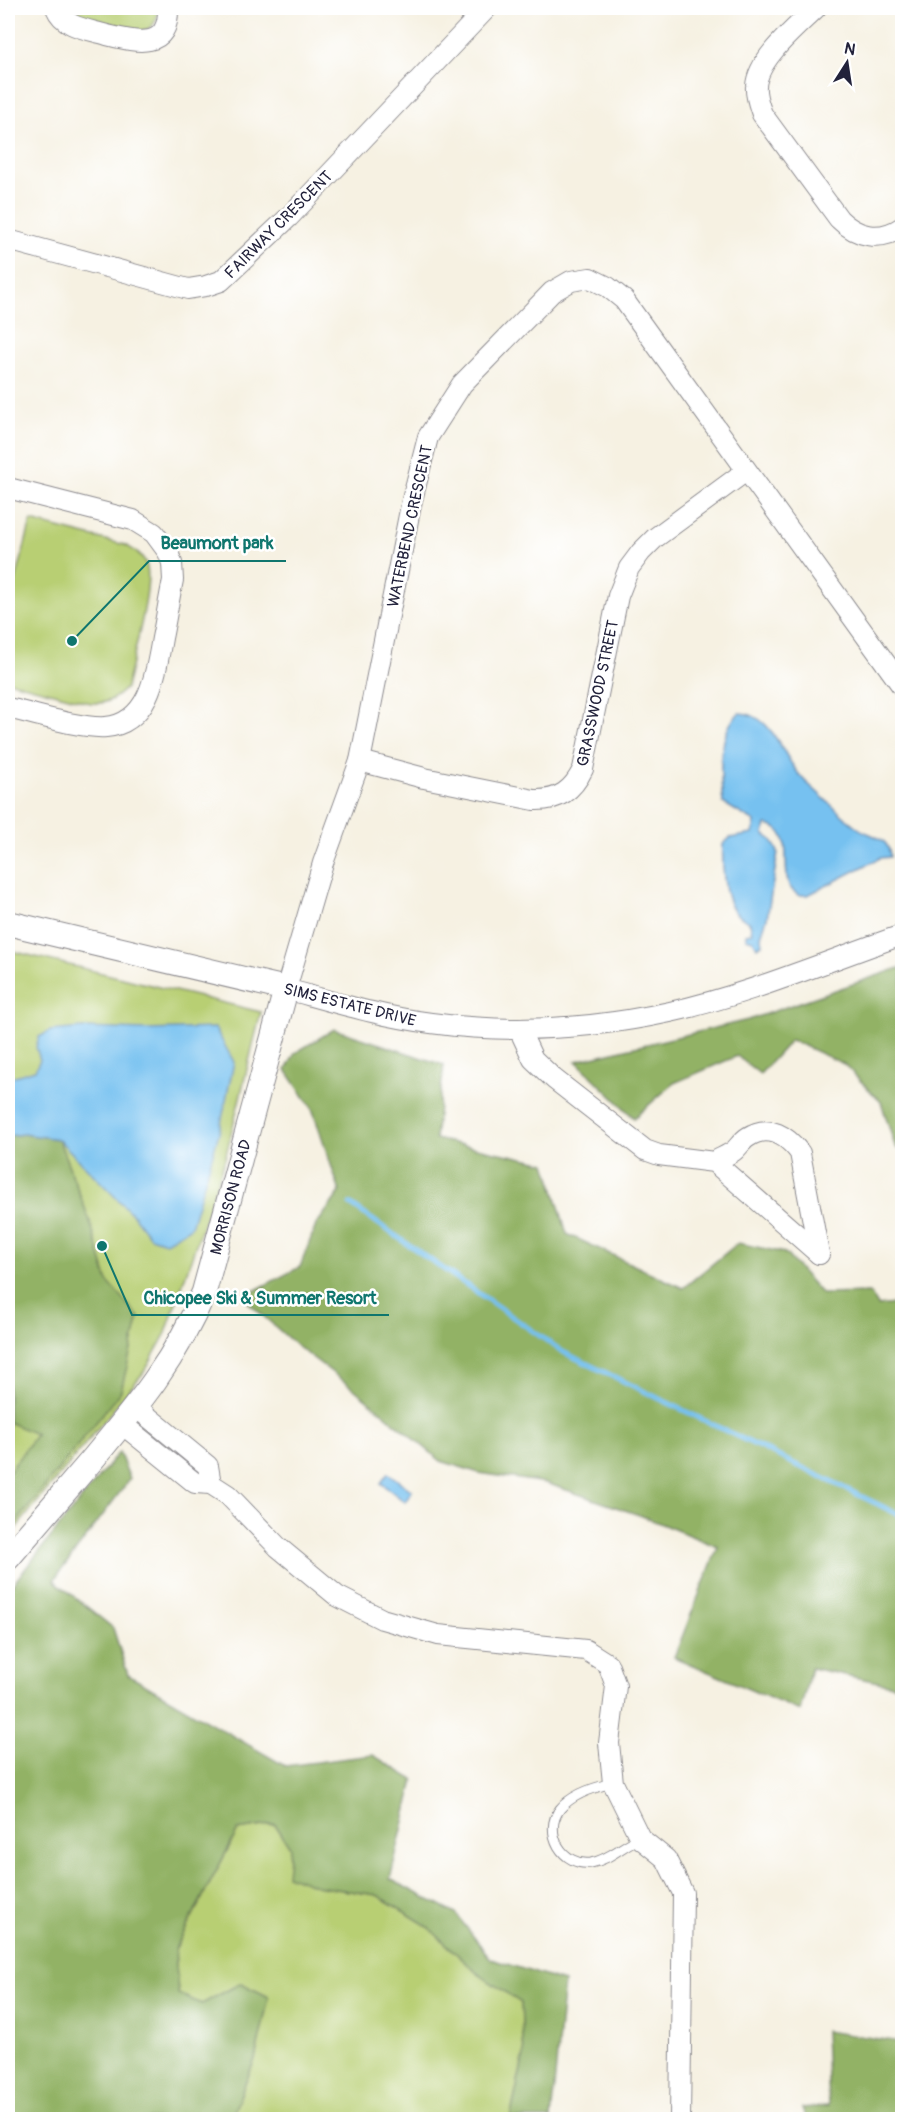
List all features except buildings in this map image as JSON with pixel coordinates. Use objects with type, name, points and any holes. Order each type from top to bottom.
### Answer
[{"type":"street","points":[[56,8],[66,22],[75,26],[128,40],[145,42],[161,33],[166,26],[168,8]]},
{"type":"street","name":"FAIRWAY CRESCENT","points":[[8,240],[188,289],[221,281],[289,217],[487,8]]},
{"type":"street","points":[[816,8],[765,61],[757,80],[757,100],[762,114],[838,219],[862,235],[891,234],[903,227]]},
{"type":"street","name":"WATERBEND CRESCENT","points":[[286,989],[323,863],[360,760],[412,500],[428,437],[462,384],[552,292],[571,281],[590,278],[608,287],[624,300],[903,686]]},
{"type":"street","name":"GRASSWOOD STREET","points":[[360,760],[424,778],[534,800],[552,799],[566,792],[576,782],[583,769],[618,596],[629,568],[655,538],[747,471]]},
{"type":"street","points":[[8,488],[133,520],[154,533],[168,552],[172,563],[173,580],[154,683],[145,702],[130,719],[107,727],[88,726],[8,708]]},
{"type":"street","name":"SIMS ESTATE DRIVE","points":[[8,923],[286,989],[387,1016],[463,1027],[519,1029],[596,1024],[671,1012],[723,998],[903,935]]},
{"type":"street","name":"MORRISON ROAD","points":[[8,1558],[129,1416],[179,1345],[204,1292],[286,989]]},
{"type":"street","points":[[519,1029],[533,1059],[554,1079],[645,1150],[658,1155],[714,1162],[819,1254],[800,1154],[790,1140],[777,1132],[762,1132],[748,1137],[734,1151],[714,1162]]},
{"type":"street","points":[[129,1416],[207,1466],[211,1484],[228,1495],[278,1547],[337,1596],[382,1619],[438,1635],[586,1650],[608,1664],[616,1686],[609,1743],[613,1783],[640,1838],[666,1859],[683,1893],[680,2120]]},
{"type":"lane","points":[[613,1783],[597,1786],[578,1795],[560,1809],[553,1823],[559,1850],[568,1859],[581,1863],[593,1862],[609,1857],[625,1845],[640,1838]]},
{"type":"green space","points":[[68,8],[158,8],[157,18],[153,25],[140,31],[85,19],[75,15]]},
{"type":"green space","points":[[31,521],[125,545],[139,554],[146,563],[147,592],[126,688],[110,700],[91,703],[8,681],[8,599],[11,600]]},
{"type":"green space","points":[[8,950],[261,1012],[225,1159],[166,1333],[144,1372],[8,1538]]},
{"type":"green space","points":[[902,967],[902,1153],[895,1146],[881,1102],[844,1064],[791,1040],[760,1074],[737,1056],[674,1083],[634,1118],[576,1061],[748,1020]]},
{"type":"green space","points":[[334,1029],[444,1065],[435,1139],[546,1163],[567,1234],[683,1288],[738,1243],[785,1253],[822,1294],[870,1293],[878,1306],[902,1303],[902,1687],[811,1668],[800,1711],[674,1657],[718,1547],[642,1516],[546,1483],[479,1473],[441,1461],[354,1389],[297,1346],[242,1297],[300,1267],[316,1225],[340,1192],[312,1108],[286,1070],[295,1053]]},
{"type":"green space","points":[[23,1134],[58,1138],[90,1221],[108,1282],[139,1317],[121,1391],[8,1533],[8,1473],[36,1434],[8,1422],[8,1136]]},
{"type":"green space","points":[[119,1452],[130,1479],[54,1580],[113,1628],[128,1675],[285,1766],[373,1755],[414,1780],[390,1879],[456,1914],[491,1959],[564,1982],[551,2119],[510,2119],[524,2055],[521,2003],[477,1973],[426,1925],[377,1895],[316,1886],[287,1875],[290,1847],[275,1824],[238,1830],[175,1949],[178,1994],[202,2004],[241,1983],[269,1997],[255,2059],[231,2119],[8,2119],[8,1590]]},
{"type":"green space","points":[[275,1824],[316,1886],[377,1895],[426,1925],[477,1973],[521,2003],[524,2055],[510,2119],[231,2119],[255,2059],[269,1997],[241,1983],[202,2004],[178,1994],[175,1950],[238,1830]]},
{"type":"green space","points":[[902,2021],[902,2119],[806,2119],[802,2108],[828,2106],[825,2031],[900,2042]]},
{"type":"water","points":[[739,713],[751,715],[761,721],[770,730],[806,782],[858,828],[883,841],[890,855],[808,895],[798,895],[789,885],[786,849],[781,833],[766,825],[764,834],[772,840],[778,852],[767,918],[761,936],[762,944],[757,947],[753,940],[746,938],[746,934],[752,933],[750,923],[737,914],[730,905],[723,869],[723,844],[730,838],[753,834],[755,822],[723,803],[721,767],[723,743],[732,721]]},
{"type":"water","points":[[83,1028],[146,1030],[215,1028],[234,1062],[219,1133],[191,1227],[166,1242],[150,1237],[134,1216],[58,1139],[23,1134],[8,1136],[8,1078],[35,1070],[40,1060],[36,1047],[39,1037],[50,1031]]},
{"type":"water","points":[[388,1473],[412,1491],[405,1502],[381,1483]]},
{"type":"waterway","points":[[350,1204],[563,1352],[902,1516]]},
{"type":"place","name":"Beaumont park","points":[[72,641]]},
{"type":"place","name":"Chicopee Ski & Summer Resort","points":[[102,1246]]}]
